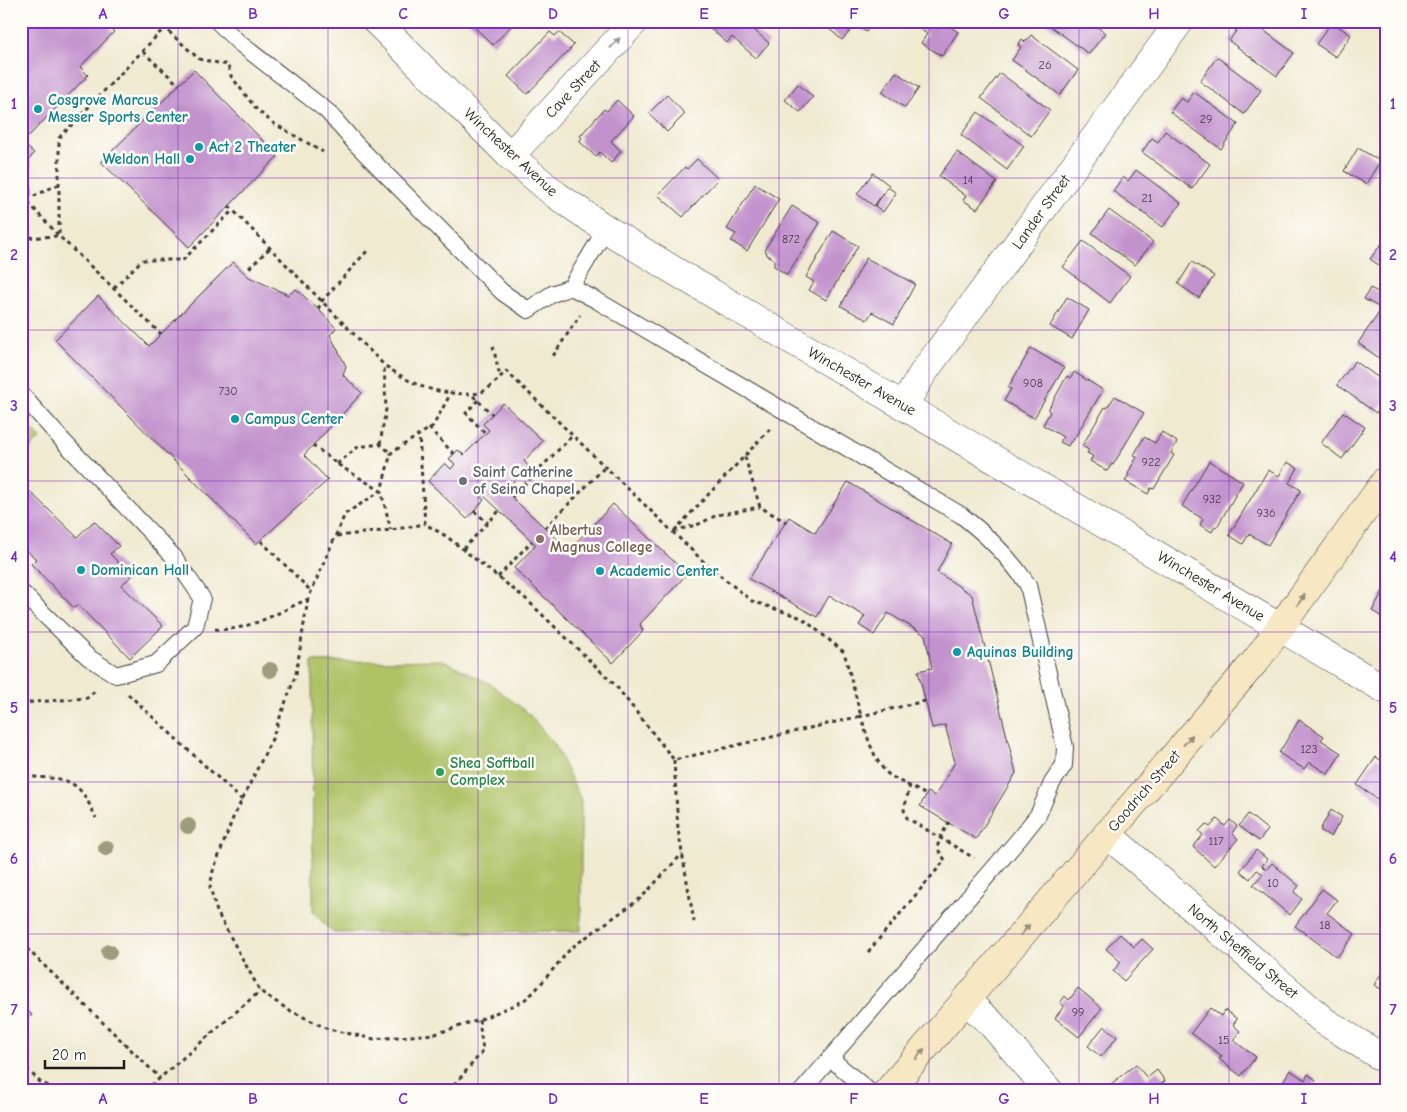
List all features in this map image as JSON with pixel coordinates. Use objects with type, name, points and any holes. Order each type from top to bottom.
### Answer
[{"type":"main road","name":"Goodrich Street","points":[[888,1091],[1258,658],[1386,480]]},
{"type":"street","name":"Winchester Avenue","points":[[376,21],[510,156],[556,195],[606,229],[1386,690]]},
{"type":"street","name":"Cave Street","points":[[510,156],[635,21]]},
{"type":"street","name":"Lander Street","points":[[904,405],[923,373],[1180,21]]},
{"type":"street","name":"North Sheffield Street","points":[[1107,834],[1324,1020],[1386,1060]]},
{"type":"street","points":[[965,1000],[990,1022],[1049,1091]]},
{"type":"lane","points":[[217,21],[244,48],[327,111],[355,143],[502,292],[528,310],[552,294],[571,287],[606,229]]},
{"type":"lane","points":[[571,287],[961,515],[997,547],[1018,570],[1028,585],[1064,748],[1064,765],[1052,783],[1038,815],[993,870],[802,1091]]},
{"type":"lane","points":[[21,394],[63,441],[174,557],[202,598],[194,627],[156,664],[116,674],[88,657],[21,592]]},
{"type":"lane","points":[[830,1058],[869,1091]]},
{"type":"path","points":[[156,21],[199,59],[228,65],[231,76],[257,110],[273,123],[323,152]]},
{"type":"path","points":[[59,236],[60,138],[171,21]]},
{"type":"path","points":[[143,52],[179,85]]},
{"type":"path","points":[[59,184],[26,200],[59,236],[161,334]]},
{"type":"path","points":[[229,206],[384,365],[416,385],[430,390],[473,395],[487,390],[506,372],[674,531],[706,564],[752,601],[802,618],[844,652],[872,750],[889,775],[926,795]]},
{"type":"path","points":[[114,288],[142,260],[183,260],[233,210]]},
{"type":"path","points":[[21,238],[59,236]]},
{"type":"path","points":[[249,268],[270,248]]},
{"type":"path","points":[[318,309],[322,301],[367,251]]},
{"type":"path","points":[[553,356],[592,298]]},
{"type":"path","points":[[493,346],[500,377]]},
{"type":"path","points":[[380,444],[386,409],[384,365]]},
{"type":"path","points":[[391,530],[381,491],[391,453],[433,426],[452,393]]},
{"type":"path","points":[[473,395],[492,414]]},
{"type":"path","points":[[478,400],[466,413],[486,433]]},
{"type":"path","points":[[674,531],[786,411]]},
{"type":"path","points":[[429,428],[454,454]]},
{"type":"path","points":[[419,435],[424,524]]},
{"type":"path","points":[[512,497],[573,435]]},
{"type":"path","points":[[337,464],[358,447],[380,444],[391,453]]},
{"type":"path","points":[[313,445],[337,464],[381,491]]},
{"type":"path","points":[[745,457],[760,507]]},
{"type":"path","points":[[545,528],[605,467]]},
{"type":"path","points":[[381,491],[345,514],[308,599],[296,674],[272,739],[242,800],[213,871],[210,887],[217,912],[260,990],[287,1009],[328,1029],[374,1039],[436,1034],[479,1020],[523,1001],[534,992],[571,948],[641,898],[682,854]]},
{"type":"path","points":[[674,531],[699,524],[717,515],[760,507],[786,522]]},
{"type":"path","points":[[463,549],[500,510]]},
{"type":"path","points":[[474,511],[488,523]]},
{"type":"path","points":[[337,536],[424,524],[446,536],[526,600],[616,686],[674,760],[678,829],[694,922]]},
{"type":"path","points":[[261,540],[311,591]]},
{"type":"path","points":[[498,577],[532,541]]},
{"type":"path","points":[[194,627],[222,630],[254,623],[308,599]]},
{"type":"path","points":[[21,703],[87,698],[116,674],[124,690],[242,800]]},
{"type":"path","points":[[674,760],[925,701]]},
{"type":"path","points":[[21,769],[26,776],[66,780],[78,788],[88,801],[96,818]]},
{"type":"path","points":[[910,785],[904,810],[907,818],[993,870]]},
{"type":"path","points":[[868,952],[945,860],[937,848],[949,822]]},
{"type":"path","points":[[21,943],[160,1078]]},
{"type":"path","points":[[145,1091],[260,990]]},
{"type":"path","points":[[449,1091],[483,1051],[479,1020]]},
{"type":"path","points":[[21,1063],[40,1082],[60,1091]]},
{"type":"green space","points":[[21,418],[41,438],[21,457]]},
{"type":"green space","name":"Shea Softball Complex","points":[[443,660],[489,683],[528,713],[555,745],[581,800],[581,931],[333,933],[313,912],[312,662]]},
{"type":"building","name":"Cosgrove Marcus Messer Sports Center","points":[[21,21],[103,21],[114,32],[80,67],[88,75],[22,143],[34,153],[29,160],[31,195],[21,205]]},
{"type":"building","points":[[468,21],[516,21],[493,45]]},
{"type":"building","points":[[702,21],[763,21],[755,31],[769,43],[756,58],[732,37],[727,43]]},
{"type":"building","points":[[832,21],[845,21],[853,28],[842,40],[827,27]]},
{"type":"building","points":[[853,21],[875,21],[866,32]]},
{"type":"building","points":[[921,21],[929,21],[934,24],[936,21],[942,21],[958,32],[942,56],[921,43],[927,34],[917,27]]},
{"type":"building","points":[[1048,21],[1090,21],[1105,33],[1089,54],[1046,23]]},
{"type":"building","points":[[1248,21],[1251,21],[1294,53],[1277,76],[1229,41],[1238,28],[1241,30]]},
{"type":"building","points":[[1332,22],[1351,35],[1336,57],[1316,44]]},
{"type":"building","points":[[550,32],[555,36],[559,32],[574,45],[527,94],[508,76]]},
{"type":"building","points":[[1031,35],[1078,70],[1060,95],[1012,60],[1021,47],[1018,45],[1022,39],[1025,42]]},
{"type":"building","points":[[1217,57],[1261,90],[1244,114],[1200,81]]},
{"type":"building","name":"Weldon Hall","points":[[194,70],[278,156],[189,247],[101,162]]},
{"type":"building","points":[[896,72],[919,88],[905,108],[882,92]]},
{"type":"building","points":[[1000,73],[1050,110],[1031,136],[981,98]]},
{"type":"building","points":[[798,84],[813,97],[800,112],[785,100]]},
{"type":"building","points":[[1194,92],[1238,124],[1221,149],[1170,112],[1181,98],[1187,102]]},
{"type":"building","points":[[667,95],[685,114],[667,132],[649,113]]},
{"type":"building","points":[[617,100],[634,116],[611,141],[621,151],[611,163],[600,152],[596,157],[579,141],[582,138],[580,136],[604,109],[607,111]]},
{"type":"building","points":[[978,112],[1024,146],[1007,170],[961,135]]},
{"type":"building","points":[[1165,131],[1210,164],[1192,189],[1142,152],[1152,138],[1158,142]]},
{"type":"building","points":[[1358,148],[1380,161],[1366,184],[1344,171]]},
{"type":"building","points":[[957,152],[997,182],[977,209],[963,200],[966,196],[939,176]]},
{"type":"building","points":[[697,159],[718,179],[683,217],[658,195],[685,167],[687,169]]},
{"type":"building","points":[[1136,170],[1181,203],[1163,227],[1113,191],[1123,177],[1128,181]]},
{"type":"building","points":[[873,173],[889,185],[874,206],[857,194]]},
{"type":"building","points":[[755,184],[779,199],[747,251],[731,241],[736,234],[727,229]]},
{"type":"building","points":[[888,187],[896,193],[883,212],[875,206]]},
{"type":"building","points":[[792,206],[820,223],[787,275],[774,266],[774,259],[767,255],[765,249]]},
{"type":"building","points":[[1109,210],[1153,242],[1135,265],[1092,233]]},
{"type":"building","points":[[833,231],[858,246],[826,300],[809,290],[814,282],[806,277]]},
{"type":"building","points":[[1386,238],[1386,270],[1370,259]]},
{"type":"building","points":[[1083,241],[1130,276],[1110,303],[1063,267]]},
{"type":"building","points":[[866,258],[915,284],[894,324],[872,312],[867,320],[841,306]]},
{"type":"building","name":"Campus Center","points":[[233,262],[249,277],[288,295],[296,289],[318,309],[336,328],[330,335],[346,366],[343,375],[362,393],[304,455],[328,480],[256,544],[55,340],[98,296],[149,346]]},
{"type":"building","points":[[1192,262],[1214,276],[1199,298],[1178,284]]},
{"type":"building","points":[[1370,288],[1386,296],[1386,311],[1364,299]]},
{"type":"building","points":[[1067,297],[1089,310],[1072,339],[1050,326]]},
{"type":"building","points":[[1381,310],[1386,314],[1386,363],[1358,343]]},
{"type":"building","points":[[1031,348],[1064,368],[1034,418],[1004,401],[1011,389],[1008,388]]},
{"type":"building","points":[[1355,361],[1386,383],[1384,385],[1386,386],[1386,399],[1376,413],[1337,385]]},
{"type":"building","points":[[1074,372],[1103,390],[1068,446],[1060,442],[1063,437],[1043,425],[1050,412],[1048,410],[1067,376],[1071,378]]},
{"type":"building","points":[[1115,396],[1144,413],[1113,465],[1107,471],[1090,461],[1093,456],[1087,453],[1089,450],[1082,446],[1105,407],[1107,408]]},
{"type":"building","name":"Academic Center","points":[[503,403],[543,441],[524,461],[528,466],[505,491],[569,550],[613,504],[687,574],[640,624],[643,631],[613,663],[514,568],[536,545],[479,491],[477,494],[484,500],[467,519],[428,481],[445,463],[451,469],[455,464],[449,459],[458,450],[464,455],[489,430],[483,424]]},
{"type":"building","points":[[1343,412],[1365,427],[1342,459],[1321,443]]},
{"type":"building","points":[[1162,432],[1177,442],[1171,453],[1174,455],[1154,489],[1151,488],[1148,494],[1125,481],[1137,457],[1134,455],[1144,437],[1155,443]]},
{"type":"building","points":[[1209,461],[1243,482],[1217,527],[1215,526],[1212,532],[1200,525],[1203,519],[1182,506]]},
{"type":"building","points":[[1287,462],[1298,468],[1289,483],[1301,490],[1268,545],[1249,534],[1243,544],[1229,535],[1268,470],[1279,476]]},
{"type":"building","name":"Aquinas Building","points":[[848,482],[952,544],[937,572],[972,595],[1016,773],[976,839],[920,806],[928,792],[935,796],[955,762],[945,725],[932,728],[918,671],[932,668],[925,635],[888,613],[874,635],[859,625],[865,616],[829,596],[817,617],[749,579],[789,517],[815,533]]},
{"type":"building","name":"Dominican Hall","points":[[21,483],[77,537],[94,521],[119,546],[110,554],[132,576],[121,585],[163,626],[130,658],[78,605],[74,608],[31,564],[36,559],[21,545]]},
{"type":"building","points":[[1386,586],[1386,619],[1372,611]]},
{"type":"building","points":[[1299,720],[1324,736],[1321,740],[1341,753],[1328,774],[1309,762],[1304,769],[1279,753]]},
{"type":"building","points":[[1376,757],[1386,764],[1386,805],[1357,785]]},
{"type":"building","points":[[1331,810],[1342,817],[1331,837],[1320,830]]},
{"type":"building","points":[[1248,814],[1268,830],[1259,841],[1239,826]]},
{"type":"building","points":[[1217,819],[1225,826],[1230,820],[1237,826],[1232,833],[1238,839],[1214,866],[1193,847],[1203,835],[1199,831],[1206,824],[1210,827]]},
{"type":"building","points":[[1256,850],[1267,859],[1262,866],[1266,870],[1272,863],[1299,886],[1294,892],[1302,899],[1290,915],[1253,885],[1263,874],[1257,870],[1250,879],[1240,871]]},
{"type":"building","points":[[1322,889],[1337,900],[1327,913],[1355,934],[1337,957],[1295,926]]},
{"type":"building","points":[[1120,934],[1134,947],[1142,939],[1153,949],[1124,981],[1113,971],[1121,962],[1106,949]]},
{"type":"building","points":[[1386,966],[1386,992],[1374,985]]},
{"type":"building","points":[[1078,988],[1102,1008],[1079,1037],[1055,1018],[1064,1006],[1060,1003],[1065,996],[1069,1000]]},
{"type":"building","points":[[21,1005],[32,1015],[21,1026]]},
{"type":"building","points":[[1210,1008],[1221,1016],[1225,1010],[1237,1019],[1233,1025],[1240,1031],[1233,1040],[1256,1057],[1241,1076],[1219,1059],[1222,1056],[1191,1033]]},
{"type":"building","points":[[1104,1026],[1117,1037],[1101,1057],[1088,1046]]},
{"type":"building","points":[[1136,1064],[1147,1078],[1157,1070],[1165,1081],[1154,1089],[1156,1091],[1116,1091],[1111,1084]]},
{"type":"building","points":[[1290,1070],[1305,1080],[1308,1074],[1316,1080],[1313,1085],[1322,1091],[1277,1091]]},
{"type":"place","name":"Cosgrove Marcus Messer Sports Center","points":[[38,109]]},
{"type":"place","name":"Act 2 Theater","points":[[199,147]]},
{"type":"place","name":"Weldon Hall","points":[[190,159]]},
{"type":"place","name":"Campus Center","points":[[235,419]]},
{"type":"place","name":"Saint Catherine of Seina Chapel","points":[[463,481]]},
{"type":"place","name":"Albertus Magnus College","points":[[540,539]]},
{"type":"place","name":"Dominican Hall","points":[[81,570]]},
{"type":"place","name":"Academic Center","points":[[600,571]]},
{"type":"place","name":"Aquinas Building","points":[[957,652]]},
{"type":"place","name":"Shea Softball Complex","points":[[440,772]]}]
